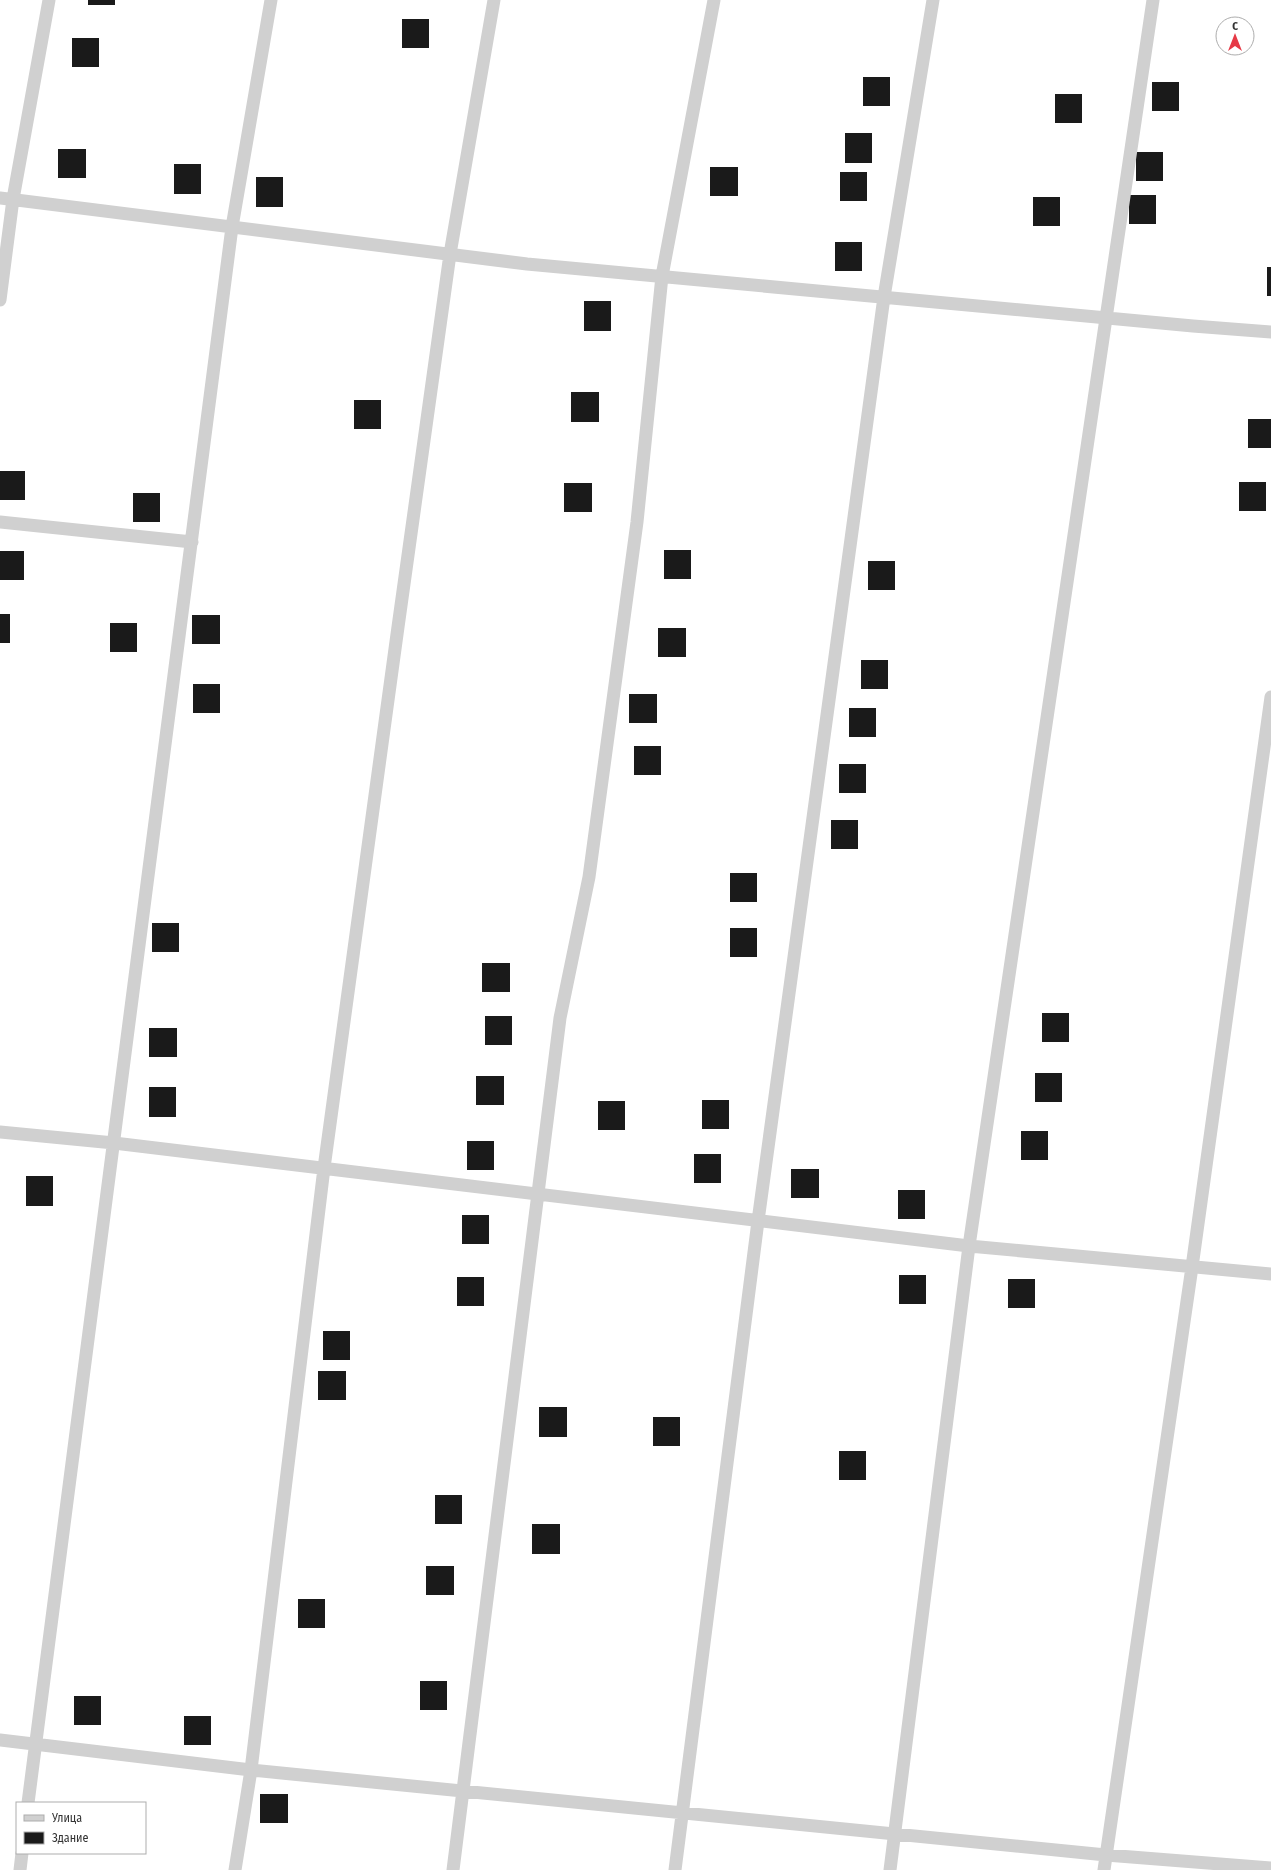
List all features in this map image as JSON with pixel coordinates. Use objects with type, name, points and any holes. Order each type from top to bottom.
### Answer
[{"type":"street","points":[[0,300],[7,198],[49,0]]},
{"type":"street","points":[[28,1802],[232,227],[271,0]]},
{"type":"street","points":[[235,1870],[251,1770],[324,1168],[450,254],[494,0]]},
{"type":"street","points":[[453,1870],[560,1018],[589,877],[638,522],[662,276],[714,0]]},
{"type":"street","points":[[675,1870],[758,1221],[884,297],[933,0]]},
{"type":"street","points":[[890,1870],[969,1246],[1153,0]]},
{"type":"street","points":[[7,198],[527,264],[1271,332]]},
{"type":"street","points":[[0,522],[192,542]]},
{"type":"street","points":[[1104,1870],[1192,1267],[1271,697]]},
{"type":"street","points":[[0,1132],[114,1143],[969,1246],[1271,1274]]},
{"type":"street","points":[[0,1740],[251,1770],[464,1792],[1106,1855],[1271,1868]]},
{"type":"street","points":[[20,1870],[22,1854]]},
{"type":"building","points":[[88,0],[115,0],[115,5],[88,5]]},
{"type":"building","points":[[402,19],[429,19],[429,48],[402,48]]},
{"type":"building","points":[[72,38],[99,38],[99,67],[72,67]]},
{"type":"building","points":[[863,77],[890,77],[890,106],[863,106]]},
{"type":"building","points":[[1152,82],[1179,82],[1179,111],[1152,111]]},
{"type":"building","points":[[1055,94],[1082,94],[1082,123],[1055,123]]},
{"type":"building","points":[[845,133],[872,133],[872,163],[845,163]]},
{"type":"building","points":[[58,149],[86,149],[86,178],[58,178]]},
{"type":"building","points":[[1136,152],[1163,152],[1163,181],[1136,181]]},
{"type":"building","points":[[174,164],[201,164],[201,194],[174,194]]},
{"type":"building","points":[[710,167],[738,167],[738,196],[710,196]]},
{"type":"building","points":[[840,172],[867,172],[867,201],[840,201]]},
{"type":"building","points":[[256,177],[283,177],[283,207],[256,207]]},
{"type":"building","points":[[1129,195],[1156,195],[1156,224],[1129,224]]},
{"type":"building","points":[[1033,197],[1060,197],[1060,226],[1033,226]]},
{"type":"building","points":[[835,242],[862,242],[862,271],[835,271]]},
{"type":"building","points":[[1267,267],[1271,267],[1271,296],[1267,296]]},
{"type":"building","points":[[584,301],[611,301],[611,331],[584,331]]},
{"type":"building","points":[[571,392],[599,392],[599,422],[571,422]]},
{"type":"building","points":[[354,400],[381,400],[381,429],[354,429]]},
{"type":"building","points":[[1248,419],[1271,419],[1271,448],[1248,448]]},
{"type":"building","points":[[0,471],[25,471],[25,500],[0,500]]},
{"type":"building","points":[[1239,482],[1266,482],[1266,511],[1239,511]]},
{"type":"building","points":[[564,483],[592,483],[592,512],[564,512]]},
{"type":"building","points":[[133,493],[160,493],[160,522],[133,522]]},
{"type":"building","points":[[664,550],[691,550],[691,579],[664,579]]},
{"type":"building","points":[[0,551],[24,551],[24,580],[0,580]]},
{"type":"building","points":[[868,561],[895,561],[895,590],[868,590]]},
{"type":"building","points":[[0,614],[10,614],[10,643],[0,643]]},
{"type":"building","points":[[192,615],[220,615],[220,644],[192,644]]},
{"type":"building","points":[[110,623],[137,623],[137,652],[110,652]]},
{"type":"building","points":[[658,628],[686,628],[686,657],[658,657]]},
{"type":"building","points":[[861,660],[888,660],[888,689],[861,689]]},
{"type":"building","points":[[193,684],[220,684],[220,713],[193,713]]},
{"type":"building","points":[[629,694],[657,694],[657,723],[629,723]]},
{"type":"building","points":[[849,708],[876,708],[876,737],[849,737]]},
{"type":"building","points":[[634,746],[661,746],[661,775],[634,775]]},
{"type":"building","points":[[839,764],[866,764],[866,793],[839,793]]},
{"type":"building","points":[[831,820],[858,820],[858,849],[831,849]]},
{"type":"building","points":[[730,873],[757,873],[757,902],[730,902]]},
{"type":"building","points":[[152,923],[179,923],[179,952],[152,952]]},
{"type":"building","points":[[730,928],[757,928],[757,957],[730,957]]},
{"type":"building","points":[[482,963],[510,963],[510,992],[482,992]]},
{"type":"building","points":[[1042,1013],[1069,1013],[1069,1042],[1042,1042]]},
{"type":"building","points":[[485,1016],[512,1016],[512,1045],[485,1045]]},
{"type":"building","points":[[149,1028],[177,1028],[177,1057],[149,1057]]},
{"type":"building","points":[[1035,1073],[1062,1073],[1062,1102],[1035,1102]]},
{"type":"building","points":[[476,1076],[504,1076],[504,1105],[476,1105]]},
{"type":"building","points":[[149,1087],[176,1087],[176,1117],[149,1117]]},
{"type":"building","points":[[702,1100],[729,1100],[729,1129],[702,1129]]},
{"type":"building","points":[[598,1101],[625,1101],[625,1130],[598,1130]]},
{"type":"building","points":[[1021,1131],[1048,1131],[1048,1160],[1021,1160]]},
{"type":"building","points":[[467,1141],[494,1141],[494,1170],[467,1170]]},
{"type":"building","points":[[694,1154],[721,1154],[721,1183],[694,1183]]},
{"type":"building","points":[[791,1169],[819,1169],[819,1198],[791,1198]]},
{"type":"building","points":[[26,1176],[53,1176],[53,1206],[26,1206]]},
{"type":"building","points":[[898,1190],[925,1190],[925,1219],[898,1219]]},
{"type":"building","points":[[462,1215],[489,1215],[489,1244],[462,1244]]},
{"type":"building","points":[[899,1275],[926,1275],[926,1304],[899,1304]]},
{"type":"building","points":[[457,1277],[484,1277],[484,1306],[457,1306]]},
{"type":"building","points":[[1008,1279],[1035,1279],[1035,1308],[1008,1308]]},
{"type":"building","points":[[323,1331],[350,1331],[350,1360],[323,1360]]},
{"type":"building","points":[[318,1371],[346,1371],[346,1400],[318,1400]]},
{"type":"building","points":[[539,1407],[567,1407],[567,1437],[539,1437]]},
{"type":"building","points":[[653,1417],[680,1417],[680,1446],[653,1446]]},
{"type":"building","points":[[839,1451],[866,1451],[866,1480],[839,1480]]},
{"type":"building","points":[[435,1495],[462,1495],[462,1524],[435,1524]]},
{"type":"building","points":[[532,1524],[560,1524],[560,1554],[532,1554]]},
{"type":"building","points":[[426,1566],[454,1566],[454,1595],[426,1595]]},
{"type":"building","points":[[298,1599],[325,1599],[325,1628],[298,1628]]},
{"type":"building","points":[[420,1681],[447,1681],[447,1710],[420,1710]]},
{"type":"building","points":[[74,1696],[101,1696],[101,1725],[74,1725]]},
{"type":"building","points":[[184,1716],[211,1716],[211,1745],[184,1745]]},
{"type":"building","points":[[260,1794],[288,1794],[288,1823],[260,1823]]}]
